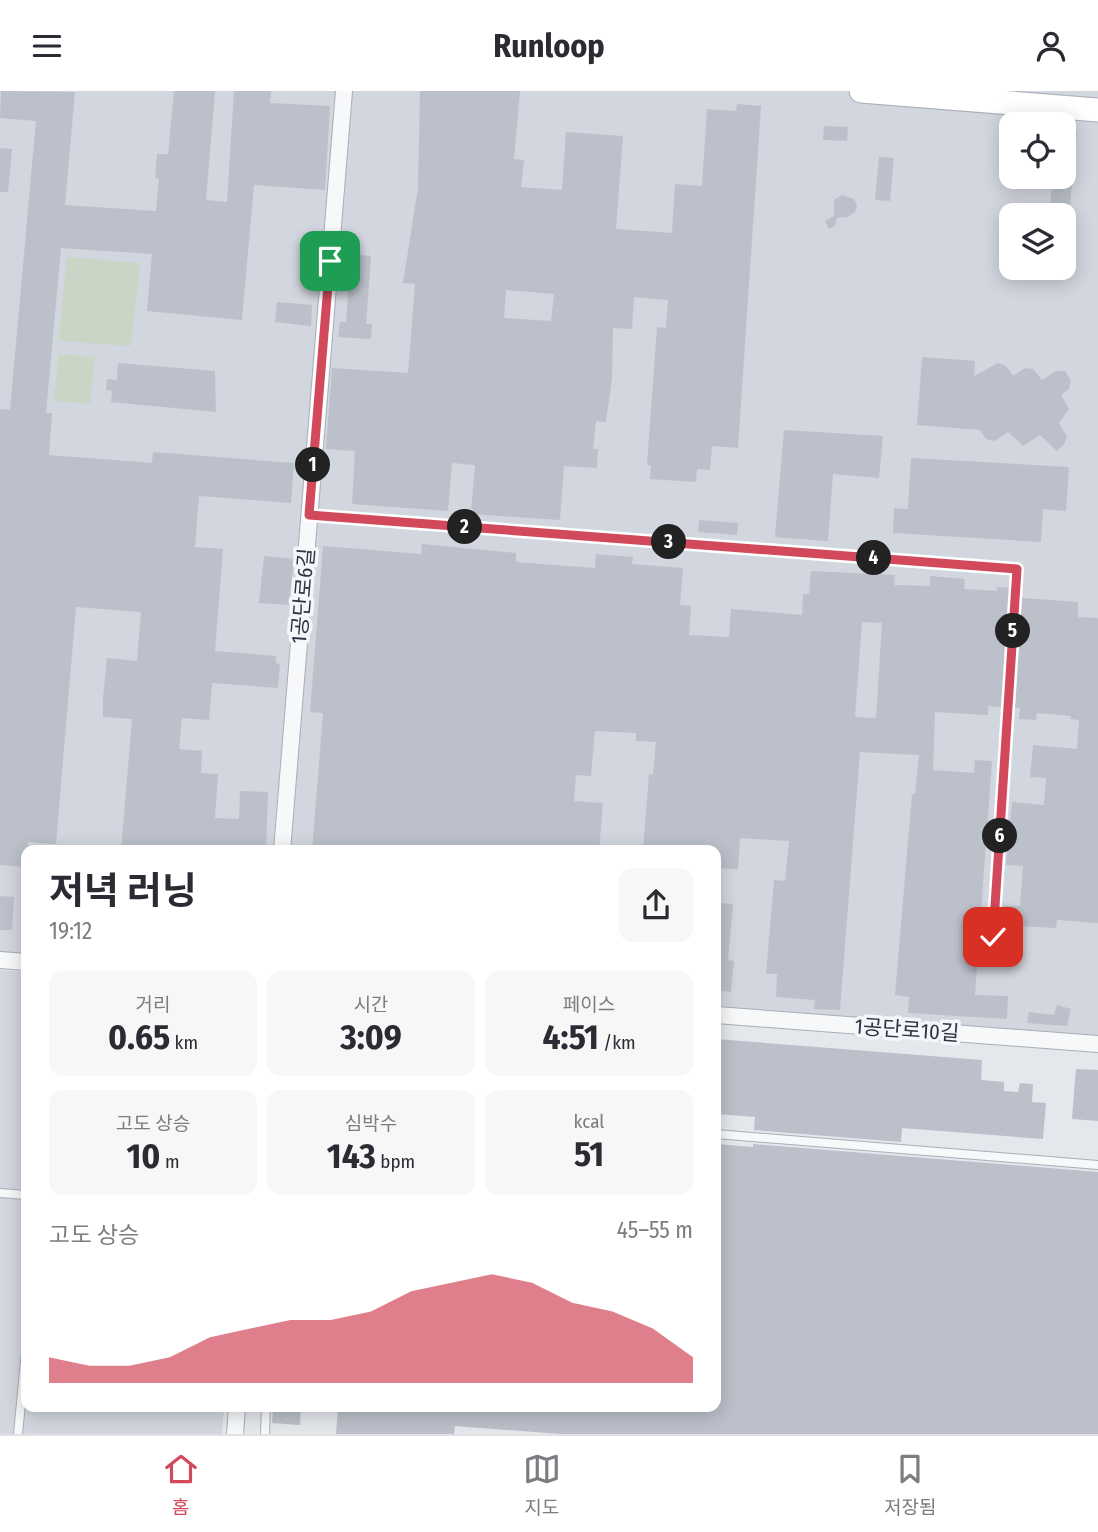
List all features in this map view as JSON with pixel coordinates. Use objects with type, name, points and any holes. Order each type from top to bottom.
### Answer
[{"type":"street","name":"1공단로6길","points":[[282,845],[344,91]]},
{"type":"street","points":[[861,91],[1098,110]]},
{"type":"street","points":[[0,960],[21,962]]},
{"type":"street","name":"1공단로10길","points":[[721,1015],[1098,1044]]},
{"type":"street","points":[[235,1434],[237,1412]]},
{"type":"lane","points":[[309,515],[1017,569],[993,937]]},
{"type":"lane","points":[[721,1134],[1098,1165]]},
{"type":"lane","points":[[0,1193],[21,1195]]},
{"type":"lane","points":[[18,1434],[21,1403]]},
{"type":"lane","points":[[265,1434],[266,1412]]},
{"type":"shaded area","points":[[0,91],[1098,91],[1098,1044],[721,1015],[721,845],[21,845],[21,962],[0,960]]},
{"type":"shaded area","points":[[0,970],[21,972],[21,1412],[224,1412],[222,1434],[0,1434]]},
{"type":"green space","points":[[67,257],[140,263],[131,346],[59,341]]},
{"type":"green space","points":[[59,354],[95,357],[90,404],[54,401]]},
{"type":"building","points":[[1,91],[75,92],[65,205],[156,211],[159,179],[155,178],[157,154],[168,154],[174,91],[215,91],[206,200],[227,202],[234,91],[271,91],[270,103],[330,106],[325,190],[254,185],[242,320],[147,311],[152,254],[61,248],[46,413],[52,413],[49,455],[152,463],[153,452],[294,463],[291,503],[199,496],[195,547],[223,549],[215,651],[276,656],[276,663],[280,664],[278,688],[212,683],[209,720],[182,718],[179,749],[202,751],[201,773],[218,774],[215,818],[239,819],[240,791],[268,792],[266,845],[122,845],[132,719],[103,717],[103,698],[107,658],[137,661],[141,612],[76,607],[56,844],[28,842],[28,845],[21,845],[21,867],[0,865],[0,409],[10,410],[36,121],[0,118]]},
{"type":"building","points":[[420,91],[520,91],[514,159],[524,160],[521,187],[562,190],[566,132],[623,136],[616,229],[672,233],[675,184],[702,186],[707,109],[736,111],[737,104],[761,106],[738,448],[712,446],[710,470],[697,469],[696,482],[650,479],[651,466],[647,465],[657,327],[666,328],[668,300],[634,297],[632,329],[613,328],[612,379],[606,422],[596,421],[593,449],[598,449],[597,468],[564,466],[560,520],[471,514],[475,465],[452,463],[448,511],[352,504],[355,451],[326,449],[332,368],[408,373],[415,284],[403,283],[418,188]],"holes":[[[506,290],[554,294],[551,321],[504,318]]]},
{"type":"building","points":[[824,126],[848,127],[847,141],[823,140]]},
{"type":"building","points":[[0,148],[12,149],[8,192],[0,192]]},
{"type":"building","points":[[879,157],[894,158],[890,201],[875,200]]},
{"type":"building","points":[[1052,189],[1072,189],[1070,203],[1050,203]]},
{"type":"building","points":[[842,195],[854,199],[857,205],[855,212],[848,217],[837,218],[835,226],[829,229],[825,221],[834,216],[834,200]]},
{"type":"building","points":[[351,254],[371,256],[366,324],[372,324],[371,339],[338,337],[340,322],[346,322]]},
{"type":"building","points":[[277,302],[312,305],[311,326],[275,322]]},
{"type":"building","points":[[922,357],[975,361],[974,376],[998,363],[1006,366],[1013,376],[1025,368],[1033,369],[1042,380],[1056,371],[1065,371],[1071,381],[1069,389],[1061,395],[1069,409],[1059,423],[1067,437],[1064,444],[1057,451],[1040,435],[1023,446],[1008,432],[995,441],[986,439],[980,430],[917,425]]},
{"type":"building","points":[[118,363],[215,371],[216,412],[111,402],[112,391],[106,390],[107,379],[117,380]]},
{"type":"building","points":[[784,430],[883,436],[879,478],[833,474],[828,541],[775,537]]},
{"type":"building","points":[[911,458],[1069,467],[1066,511],[1043,509],[1041,542],[893,533],[894,508],[908,509]]},
{"type":"building","points":[[699,520],[738,523],[737,535],[698,532]]},
{"type":"building","points":[[422,544],[516,553],[516,562],[595,568],[596,554],[633,557],[632,564],[683,568],[680,605],[691,606],[689,635],[729,637],[731,609],[802,615],[803,594],[809,594],[811,571],[895,575],[894,585],[930,586],[930,576],[965,579],[964,589],[997,591],[997,587],[1009,588],[1001,707],[988,706],[988,715],[935,712],[933,770],[974,773],[975,760],[992,761],[975,995],[1008,996],[1007,1019],[908,1013],[909,997],[895,995],[912,794],[915,794],[919,755],[860,752],[840,1010],[814,1009],[815,1000],[776,997],[777,974],[766,974],[774,880],[785,881],[789,841],[740,838],[738,869],[721,868],[721,845],[643,845],[649,774],[653,775],[656,742],[636,741],[636,733],[595,731],[591,776],[576,775],[574,801],[603,803],[600,845],[312,845],[323,713],[310,712],[323,546],[421,554]],"holes":[[[862,622],[882,623],[876,718],[855,717]]]},
{"type":"building","points":[[264,556],[294,559],[289,605],[259,603]]},
{"type":"building","points":[[1022,598],[1078,602],[1078,617],[1098,618],[1098,923],[1057,920],[1056,928],[1002,925],[1003,905],[1020,906],[1023,866],[1006,865],[1012,802],[1044,805],[1046,778],[1030,777],[1033,745],[1077,749],[1079,720],[1070,719],[1071,716],[1037,713],[1036,720],[1019,719],[1020,708],[1015,708]]},
{"type":"building","points":[[0,896],[14,897],[12,930],[0,930]]},
{"type":"building","points":[[721,903],[733,904],[728,960],[734,961],[731,992],[721,991]]},
{"type":"building","points":[[1057,1005],[1071,1009],[1067,1026],[1027,1023],[1029,1012],[1054,1015]]},
{"type":"building","points":[[721,1039],[982,1060],[981,1080],[1004,1082],[1004,1091],[1018,1092],[1020,1083],[1033,1084],[1032,1102],[1046,1103],[1043,1139],[902,1128],[901,1142],[754,1130],[755,1117],[721,1114]]},
{"type":"building","points":[[1076,1069],[1098,1070],[1098,1121],[1072,1119]]},
{"type":"building","points":[[721,1144],[753,1147],[753,1144],[1098,1172],[1098,1434],[560,1434],[455,1426],[454,1434],[336,1434],[338,1412],[721,1412]]},
{"type":"building","points":[[273,1412],[301,1412],[300,1425],[272,1423]]},
{"type":"route","points":[[330,261],[309,515],[1017,569],[993,937]]}]
